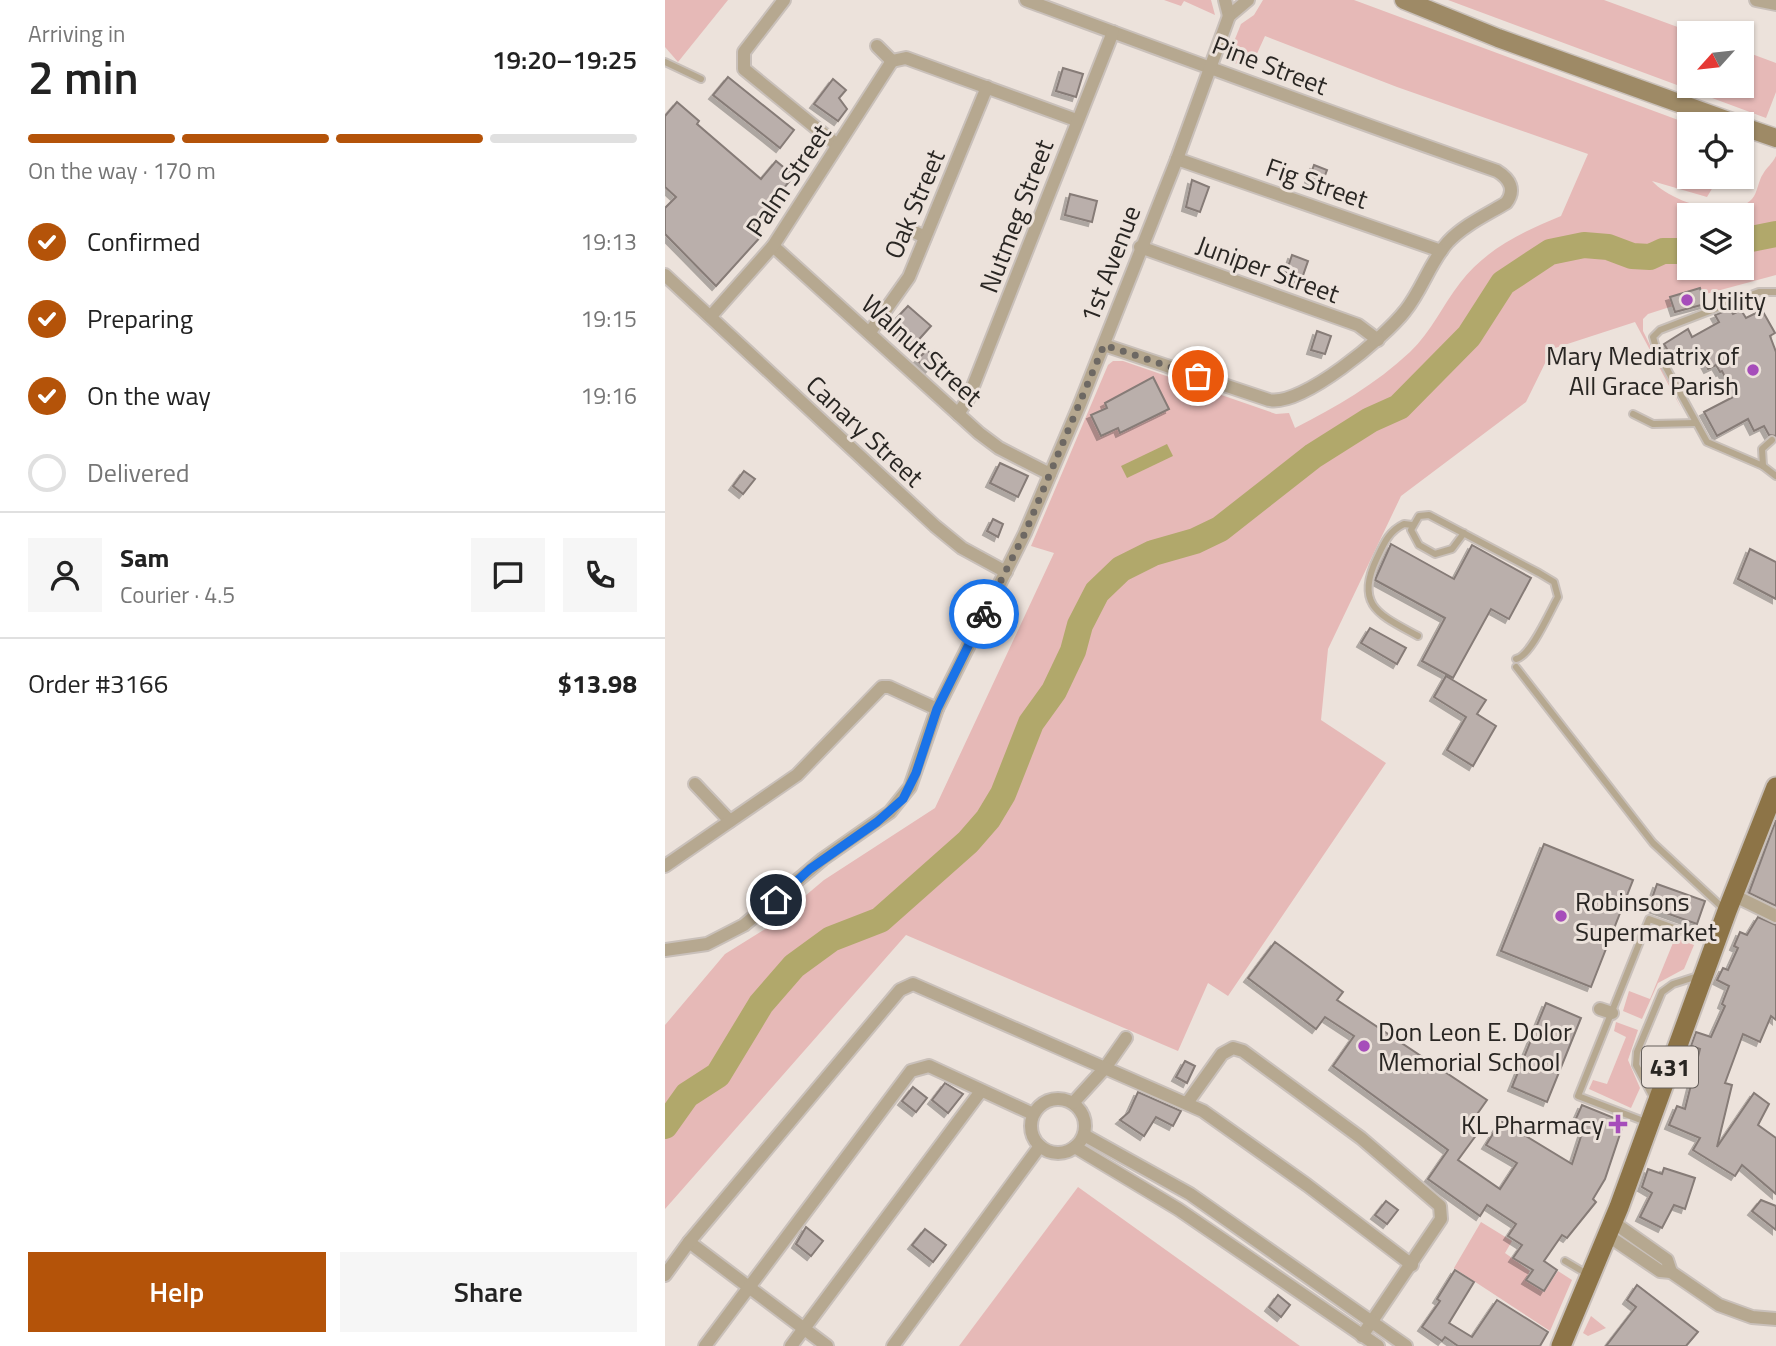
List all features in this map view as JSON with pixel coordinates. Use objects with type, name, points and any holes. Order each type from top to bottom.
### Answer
[{"type":"main road","name":"431","points":[[1561,1346],[1610,1229],[1730,903],[1776,787]]},
{"type":"street","points":[[784,0],[744,52],[743,63],[748,74],[837,145]]},
{"type":"street","name":"Pine Street","points":[[1026,0],[1210,65],[1342,117],[1497,171],[1509,180],[1509,199],[1467,226],[1441,251]]},
{"type":"street","points":[[1225,0],[1229,16],[1248,0]]},
{"type":"street","points":[[1404,0],[1498,38],[1703,112]]},
{"type":"street","points":[[1756,0],[1776,3]]},
{"type":"street","name":"1st Avenue","points":[[665,950],[707,944],[744,925],[823,859],[890,812],[910,787],[937,709],[1006,572],[1104,345],[1140,247],[1177,159],[1229,16]]},
{"type":"street","name":"Nutmeg Street","points":[[958,414],[968,399],[1113,32]]},
{"type":"street","points":[[877,46],[892,61],[906,58],[1076,120]]},
{"type":"street","name":"Palm Street","points":[[707,313],[773,246],[892,61]]},
{"type":"street","name":"Oak Street","points":[[870,332],[901,291],[987,87]]},
{"type":"street","points":[[1754,130],[1776,138]]},
{"type":"street","name":"Fig Street","points":[[1177,159],[1441,251]]},
{"type":"street","points":[[906,228],[925,237]]},
{"type":"street","name":"Walnut Street","points":[[773,246],[999,448],[1050,474]]},
{"type":"street","name":"Juniper Street","points":[[1140,247],[1358,325],[1378,340]]},
{"type":"street","points":[[1104,345],[1269,400],[1282,401],[1346,365],[1378,340],[1407,309],[1441,251]]},
{"type":"street","name":"Canary Street","points":[[665,275],[935,526],[962,548],[1006,572]]},
{"type":"street","points":[[665,866],[810,764],[882,687],[888,687],[937,709]]},
{"type":"street","points":[[695,784],[730,821]]},
{"type":"street","points":[[1730,903],[1776,916]]},
{"type":"street","points":[[665,1275],[689,1242],[904,986],[919,985],[1187,1103],[1234,1132],[1412,1265]]},
{"type":"street","points":[[1073,1102],[1105,1068],[1126,1038]]},
{"type":"street","points":[[1187,1103],[1222,1054],[1233,1048],[1243,1051],[1361,1138],[1440,1206],[1441,1219],[1362,1336]]},
{"type":"street","points":[[705,1346],[907,1074],[915,1068],[929,1066],[1033,1114]]},
{"type":"street","points":[[790,1346],[981,1091]]},
{"type":"street","points":[[1050,1099],[1073,1102],[1083,1113],[1084,1135],[1075,1147],[1054,1153],[1040,1146],[1031,1128],[1033,1114],[1050,1099]]},
{"type":"street","points":[[1084,1135],[1190,1194],[1406,1346]]},
{"type":"street","points":[[893,1346],[1040,1146]]},
{"type":"street","points":[[1075,1147],[1178,1209],[1378,1346]]},
{"type":"street","points":[[1610,1229],[1660,1272],[1671,1272],[1719,1305],[1736,1313],[1776,1319]]},
{"type":"street","points":[[689,1242],[827,1346]]},
{"type":"lane","points":[[665,62],[701,79]]},
{"type":"lane","points":[[1771,471],[1711,445],[1657,351],[1653,337],[1656,332],[1759,292],[1776,292]]},
{"type":"lane","points":[[1633,414],[1653,424],[1696,423]]},
{"type":"lane","points":[[1771,471],[1762,449],[1772,440]]},
{"type":"lane","points":[[1464,533],[1452,549],[1435,554],[1423,549],[1415,540],[1412,525],[1425,513],[1464,533],[1546,578],[1557,589],[1557,597],[1529,650],[1516,663],[1653,843],[1730,903]]},
{"type":"lane","points":[[1412,525],[1404,524],[1389,534],[1369,573],[1367,586],[1375,610],[1418,636]]},
{"type":"lane","points":[[1649,1124],[1578,1096],[1606,1011],[1649,919],[1715,943]]},
{"type":"lane","points":[[1656,1104],[1636,1065],[1637,1052],[1662,992],[1673,984],[1704,974]]},
{"type":"lane","points":[[1565,1261],[1591,1277]]},
{"type":"shaded area","points":[[665,0],[728,0],[678,62],[665,47]]},
{"type":"shaded area","points":[[1164,0],[1211,0],[1215,15],[1184,1],[1181,6]]},
{"type":"shaded area","points":[[1263,0],[1354,0],[1677,120],[1677,188],[1652,181],[1672,196],[1690,203],[1677,203],[1677,280],[1754,280],[1754,203],[1746,203],[1754,196],[1761,177],[1776,156],[1776,275],[1702,295],[1699,288],[1670,297],[1673,306],[1648,314],[1643,319],[1643,331],[1682,410],[1635,322],[1552,349],[1526,402],[1401,496],[1328,649],[1321,720],[1386,763],[1228,996],[1208,983],[1178,1051],[906,935],[665,1209],[665,1025],[725,954],[767,928],[824,880],[935,808],[1054,553],[1031,546],[1108,365],[1113,361],[1123,361],[1276,414],[1289,413],[1295,428],[1355,394],[1410,352],[1425,336],[1460,283],[1481,260],[1519,235],[1561,216],[1588,154],[1397,87],[1265,36],[1250,69],[1232,62],[1229,54],[1241,24],[1254,15]]},
{"type":"shaded area","points":[[1448,0],[1604,0],[1677,27],[1677,85]]},
{"type":"shaded area","points":[[1754,55],[1776,63],[1776,92],[1766,118],[1712,98],[1754,98]]},
{"type":"shaded area","points":[[1680,189],[1712,189],[1707,197]]},
{"type":"shaded area","points":[[1167,444],[1173,456],[1127,478],[1121,466]]},
{"type":"shaded area","points":[[1675,938],[1694,945],[1684,969],[1658,983],[1642,1019],[1623,1011],[1629,991],[1650,999]]},
{"type":"shaded area","points":[[1616,1022],[1638,1030],[1628,1060],[1640,1088],[1631,1108],[1589,1089],[1593,1080],[1607,1084],[1626,1037],[1614,1031]]},
{"type":"shaded area","points":[[1078,1187],[1300,1346],[959,1346]]},
{"type":"shaded area","points":[[1481,1222],[1512,1241],[1505,1253],[1530,1271],[1525,1280],[1544,1292],[1558,1271],[1572,1280],[1550,1331],[1454,1268]]},
{"type":"shaded area","points":[[1591,1316],[1606,1328],[1588,1336],[1583,1333]]},
{"type":"building","points":[[1063,68],[1083,74],[1076,97],[1056,91]]},
{"type":"building","points":[[728,77],[794,130],[780,148],[713,95]]},
{"type":"building","points":[[833,79],[846,90],[839,98],[847,109],[838,121],[814,104]]},
{"type":"building","points":[[677,102],[699,121],[697,124],[761,179],[776,161],[794,176],[753,225],[763,234],[716,286],[665,234],[665,208],[676,197],[665,187],[665,116]]},
{"type":"building","points":[[1314,165],[1327,170],[1321,186],[1308,182]]},
{"type":"building","points":[[1192,180],[1209,187],[1200,212],[1186,207]]},
{"type":"building","points":[[1070,194],[1097,201],[1092,222],[1065,215]]},
{"type":"building","points":[[1292,255],[1308,261],[1300,284],[1287,280],[1285,276]]},
{"type":"building","name":"Utility","points":[[1700,288],[1705,304],[1675,312],[1670,297]]},
{"type":"building","points":[[908,306],[931,326],[913,346],[893,328],[896,325],[893,322]]},
{"type":"building","points":[[1730,309],[1733,314],[1741,310],[1746,318],[1762,310],[1775,333],[1770,336],[1776,352],[1776,436],[1769,435],[1764,426],[1754,431],[1748,419],[1717,436],[1704,412],[1735,396],[1722,371],[1720,372],[1716,365],[1708,369],[1697,348],[1674,361],[1664,344],[1688,329],[1692,337],[1719,322],[1715,315]]},
{"type":"building","points":[[1317,331],[1331,336],[1325,354],[1311,350]]},
{"type":"building","points":[[927,350],[937,360],[928,370],[917,360]]},
{"type":"building","points":[[1153,377],[1169,409],[1120,433],[1118,428],[1101,436],[1091,415],[1107,408],[1105,403]]},
{"type":"building","points":[[1000,463],[1028,476],[1018,497],[990,483]]},
{"type":"building","points":[[744,471],[755,479],[743,494],[733,486]]},
{"type":"building","points":[[993,519],[1003,524],[998,537],[987,531]]},
{"type":"building","points":[[1391,544],[1454,579],[1472,545],[1531,578],[1509,619],[1491,609],[1453,678],[1422,661],[1445,618],[1375,580]]},
{"type":"building","points":[[1750,549],[1776,562],[1776,599],[1738,579]]},
{"type":"building","points":[[1370,628],[1406,648],[1397,664],[1361,643]]},
{"type":"building","points":[[1446,676],[1486,700],[1477,714],[1496,726],[1473,766],[1447,750],[1466,717],[1434,697]]},
{"type":"building","points":[[1776,820],[1776,906],[1749,893]]},
{"type":"building","points":[[1544,844],[1633,880],[1591,987],[1501,951]]},
{"type":"building","points":[[1657,884],[1705,901],[1697,924],[1649,907]]},
{"type":"building","points":[[1758,917],[1776,925],[1776,1020],[1771,1016],[1760,1042],[1743,1034],[1725,1083],[1732,1085],[1717,1147],[1754,1093],[1769,1104],[1758,1125],[1776,1138],[1776,1194],[1742,1165],[1735,1176],[1693,1150],[1700,1138],[1669,1125],[1677,1106],[1685,1109],[1700,1049],[1691,1046],[1696,1032],[1711,1037],[1725,1006],[1722,1004],[1729,986],[1717,980],[1723,968],[1728,970],[1738,948],[1734,946],[1740,932],[1747,935]]},
{"type":"building","points":[[1275,942],[1343,992],[1337,1000],[1487,1100],[1468,1127],[1477,1134],[1458,1160],[1500,1189],[1517,1163],[1486,1145],[1501,1121],[1572,1164],[1584,1127],[1574,1123],[1582,1105],[1624,1122],[1605,1179],[1593,1199],[1596,1202],[1567,1238],[1562,1235],[1544,1261],[1557,1270],[1544,1291],[1526,1280],[1533,1270],[1513,1258],[1522,1245],[1508,1236],[1516,1224],[1487,1205],[1480,1216],[1428,1179],[1448,1150],[1333,1066],[1354,1036],[1325,1017],[1316,1029],[1248,978]]},
{"type":"building","points":[[1546,1003],[1581,1018],[1547,1102],[1512,1087]]},
{"type":"building","points":[[1185,1061],[1195,1066],[1187,1083],[1176,1077]]},
{"type":"building","points":[[945,1083],[963,1094],[948,1113],[932,1100]]},
{"type":"building","points":[[913,1087],[927,1098],[916,1112],[902,1101]]},
{"type":"building","points":[[1138,1092],[1181,1111],[1173,1126],[1156,1117],[1144,1136],[1120,1120],[1129,1112]]},
{"type":"building","points":[[1664,1168],[1695,1178],[1685,1209],[1674,1205],[1662,1228],[1640,1217],[1652,1193],[1642,1187],[1648,1169],[1662,1174]]},
{"type":"building","points":[[1761,1200],[1776,1206],[1776,1230],[1752,1211]]},
{"type":"building","points":[[1386,1201],[1398,1210],[1387,1224],[1375,1215]]},
{"type":"building","points":[[806,1227],[823,1241],[811,1256],[796,1244]]},
{"type":"building","points":[[925,1229],[946,1245],[933,1262],[912,1245]]},
{"type":"building","points":[[1455,1270],[1474,1282],[1449,1323],[1472,1337],[1497,1300],[1548,1332],[1540,1346],[1458,1346],[1445,1337],[1442,1341],[1422,1327],[1440,1301],[1437,1299]]},
{"type":"building","points":[[1637,1285],[1698,1332],[1686,1346],[1606,1346],[1636,1307],[1627,1300]]},
{"type":"building","points":[[1278,1295],[1290,1305],[1281,1317],[1269,1307]]},
{"type":"waterway","points":[[1754,238],[1776,234]]},
{"type":"waterway","points":[[665,1126],[687,1095],[718,1075],[761,1004],[794,966],[831,939],[880,920],[968,842],[988,819],[1003,794],[1031,723],[1054,691],[1073,651],[1080,625],[1097,592],[1121,569],[1153,553],[1195,541],[1220,529],[1313,456],[1370,420],[1399,407],[1469,336],[1503,283],[1550,252],[1584,245],[1608,247],[1632,256],[1650,257],[1663,251],[1677,251]]},
{"type":"way so far","points":[[984,614],[1025,533],[1104,345],[1198,376]]},
{"type":"place","name":"Utility","points":[[1687,300]]},
{"type":"place","name":"Mary Mediatrix of All Grace Parish","points":[[1753,370]]},
{"type":"place","name":"Robinsons Supermarket","points":[[1561,916]]},
{"type":"place","name":"Don Leon E. Dolor Memorial School","points":[[1364,1046]]},
{"type":"place","name":"KL Pharmacy","points":[[1618,1124]]},
{"type":"route","points":[[776,900],[810,869],[864,832],[903,799],[916,773],[937,709],[984,614]]}]
